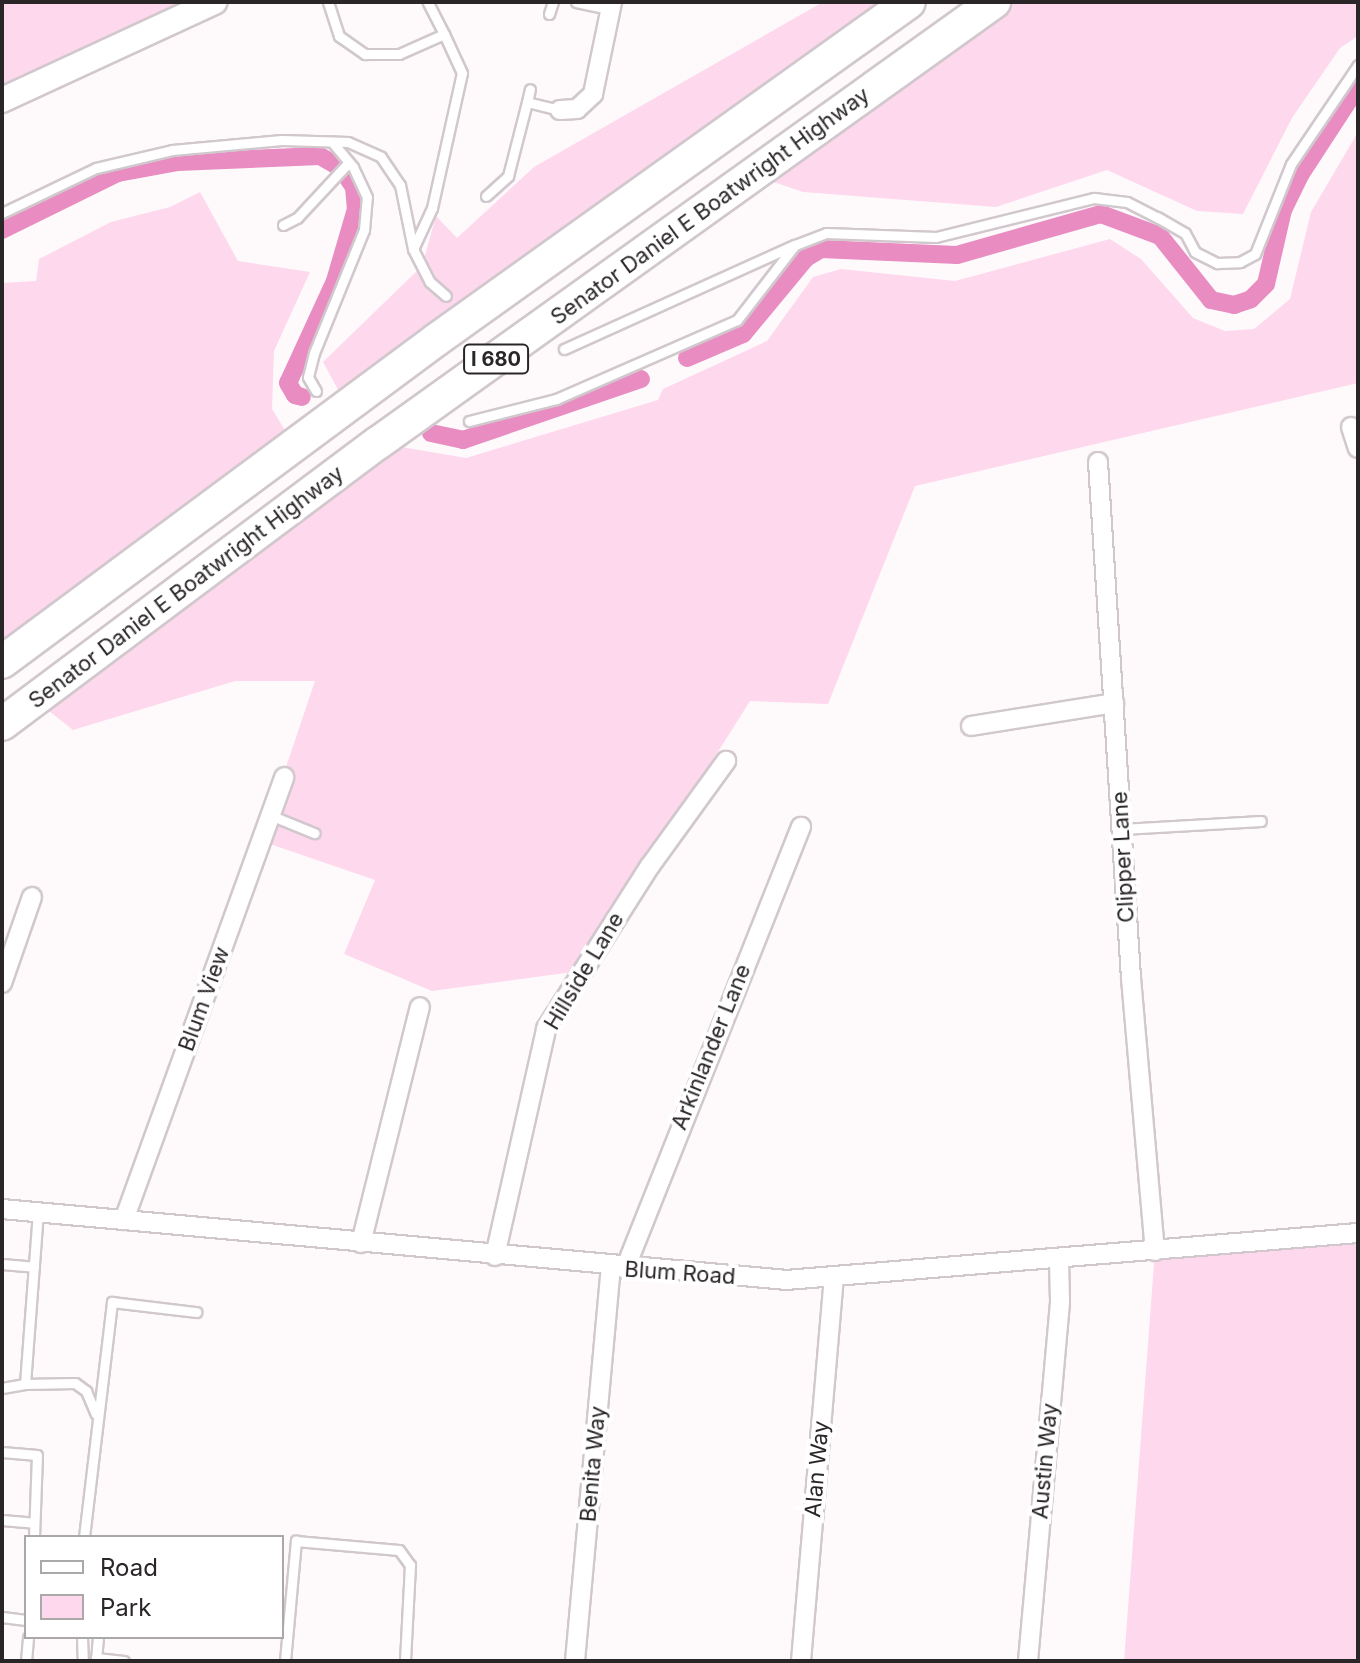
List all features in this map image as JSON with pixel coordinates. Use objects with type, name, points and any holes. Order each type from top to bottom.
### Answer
[{"type":"highway","name":"I 680","points":[[2,662],[436,340],[909,2]]},
{"type":"highway","name":"Senator Daniel E Boatwright Highway","points":[[2,724],[378,443],[994,2]]},
{"type":"main road","points":[[2,100],[214,2]]},
{"type":"street","points":[[560,110],[577,109],[593,94],[611,5]]},
{"type":"street","points":[[1351,427],[1358,448]]},
{"type":"street","name":"Clipper Lane","points":[[1098,462],[1122,829],[1155,1251]]},
{"type":"street","points":[[971,726],[1114,703]]},
{"type":"street","name":"Hillside Lane","points":[[495,1256],[546,1029],[641,879],[726,761]]},
{"type":"street","name":"Blum View","points":[[124,1220],[284,777]]},
{"type":"street","name":"Arkinlander Lane","points":[[618,1268],[801,827]]},
{"type":"street","points":[[2,983],[32,897]]},
{"type":"street","points":[[361,1243],[420,1007]]},
{"type":"street","name":"Blum Road","points":[[2,1209],[740,1278],[834,1277],[1358,1233]]},
{"type":"street","name":"Austin Way","points":[[1028,1661],[1060,1301],[1059,1260]]},
{"type":"street","name":"Benita Way","points":[[575,1661],[618,1268]]},
{"type":"street","name":"Alan Way","points":[[801,1661],[834,1277]]},
{"type":"lane","points":[[328,2],[339,36],[365,54],[399,54],[444,34]]},
{"type":"lane","points":[[413,249],[432,208],[462,73],[428,2]]},
{"type":"lane","points":[[549,14],[553,2]]},
{"type":"lane","points":[[576,2],[611,5]]},
{"type":"lane","points":[[564,349],[826,233],[936,237],[1094,198],[1127,202],[1157,217],[1185,233],[1195,252],[1217,263],[1240,262],[1255,254],[1291,164],[1358,65]]},
{"type":"lane","points":[[486,196],[508,176],[530,89]]},
{"type":"lane","points":[[527,102],[560,110]]},
{"type":"lane","points":[[2,213],[96,168],[172,150],[282,140],[348,142],[381,157],[400,185],[413,249],[430,282],[446,296]]},
{"type":"lane","points":[[316,391],[308,377],[314,353],[364,230],[367,197],[349,162],[332,142]]},
{"type":"lane","points":[[283,225],[297,218],[349,162]]},
{"type":"lane","points":[[469,421],[556,399],[737,320],[795,245]]},
{"type":"lane","points":[[270,815],[314,833]]},
{"type":"lane","points":[[1122,829],[1261,821]]},
{"type":"lane","points":[[25,1384],[38,1212]]},
{"type":"lane","points":[[2,1264],[34,1267]]},
{"type":"lane","points":[[84,1535],[112,1302],[196,1312]]},
{"type":"lane","points":[[2,1388],[25,1384],[75,1383],[86,1391],[98,1417]]},
{"type":"lane","points":[[2,1452],[37,1455],[34,1535]]},
{"type":"lane","points":[[2,1520],[34,1523]]},
{"type":"lane","points":[[285,1661],[287,1579],[296,1541],[399,1550],[410,1565],[405,1661]]},
{"type":"lane","points":[[2,1617],[24,1620]]},
{"type":"lane","points":[[26,1661],[28,1639]]},
{"type":"lane","points":[[82,1639],[83,1661]]},
{"type":"lane","points":[[98,1639],[95,1660],[124,1661]]},
{"type":"green space","points":[[2,2],[214,2],[2,100]]},
{"type":"green space","points":[[823,2],[909,2],[347,406],[323,362],[422,266],[436,216],[457,238],[534,167]]},
{"type":"green space","points":[[994,2],[1358,2],[1358,36],[1340,48],[1292,118],[1243,214],[1197,211],[1107,170],[996,207],[803,192],[753,175]]},
{"type":"green space","points":[[1358,132],[1358,383],[915,486],[828,704],[750,701],[580,971],[432,991],[344,954],[375,880],[261,841],[315,681],[235,681],[73,730],[35,700],[378,443],[466,458],[658,400],[663,389],[767,341],[813,277],[841,269],[955,281],[1110,239],[1141,259],[1193,318],[1225,331],[1254,329],[1290,299],[1311,212]]},
{"type":"green space","points":[[200,192],[238,261],[310,272],[274,351],[272,409],[294,445],[2,662],[2,283],[36,281],[39,259],[111,222],[170,207]]},
{"type":"green space","points":[[1358,1233],[1358,1661],[1124,1661],[1155,1251]]},
{"type":"waterway","points":[[687,358],[743,334],[806,258],[821,249],[957,255],[1101,214],[1160,236],[1211,300],[1234,305],[1251,299],[1266,284],[1283,210],[1300,175],[1358,86]]},
{"type":"waterway","points":[[2,230],[118,173],[178,162],[320,156],[341,168],[354,187],[356,209],[335,281],[288,383],[295,395],[302,397]]},
{"type":"waterway","points":[[431,433],[463,440],[641,379]]}]
